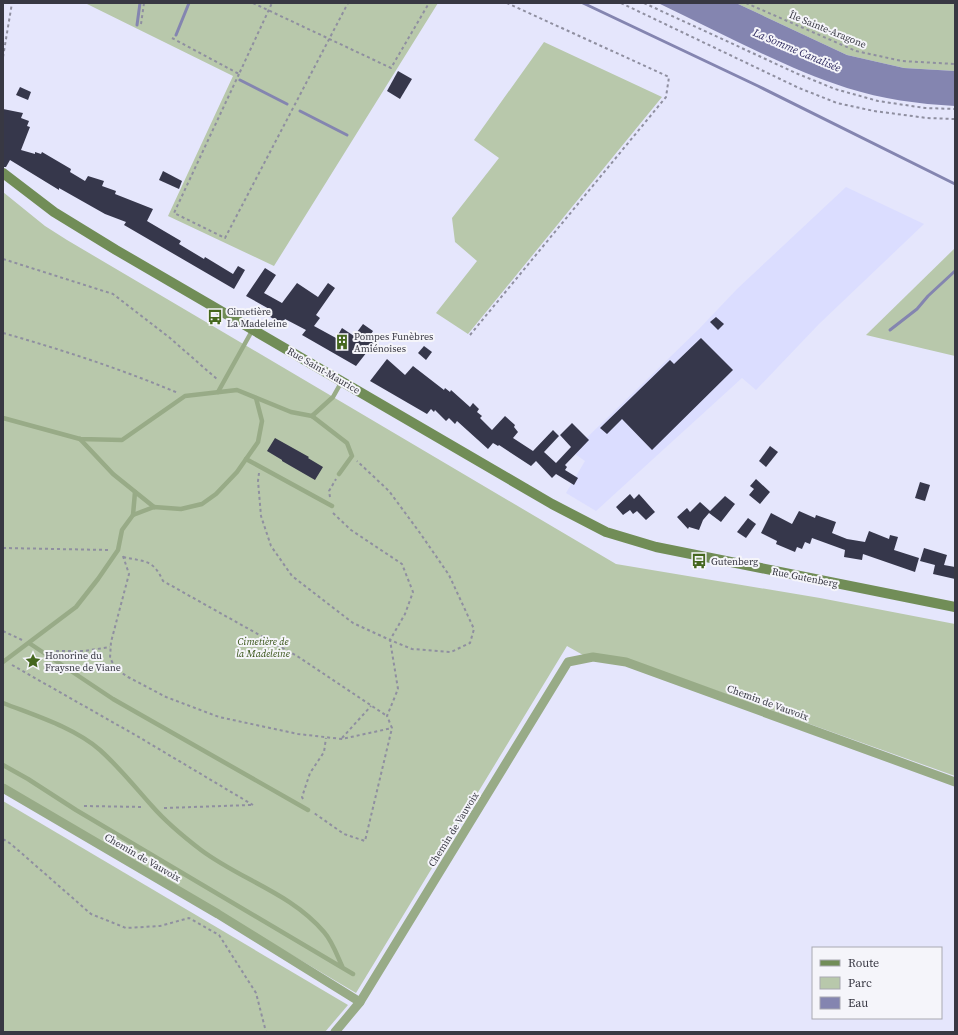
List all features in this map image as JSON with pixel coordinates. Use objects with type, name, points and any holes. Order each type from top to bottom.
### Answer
[{"type":"street","name":"Rue Saint-Maurice","points":[[3,173],[54,212],[552,504],[606,532],[656,547]]},
{"type":"street","name":"Rue Gutenberg","points":[[656,547],[955,607]]},
{"type":"street","name":"Chemin de Vauvoix","points":[[3,788],[218,914],[360,1002],[568,662],[593,658],[626,662],[955,782]]},
{"type":"street","points":[[335,1032],[360,1002]]},
{"type":"lane","points":[[218,392],[253,329]]},
{"type":"lane","points":[[312,416],[333,397],[343,381]]},
{"type":"lane","points":[[3,418],[80,438],[122,440],[185,396],[237,390],[291,412],[312,416],[347,443],[352,456],[339,474]]},
{"type":"lane","points":[[133,515],[154,507],[181,509],[202,504],[216,494],[258,442],[262,421],[256,398]]},
{"type":"lane","points":[[80,438],[113,474],[154,507]]},
{"type":"lane","points":[[246,458],[332,506]]},
{"type":"lane","points":[[4,661],[30,643],[76,607],[95,584],[118,550],[122,530],[133,515],[135,492]]},
{"type":"lane","points":[[30,643],[113,699],[308,810]]},
{"type":"lane","points":[[3,703],[57,724],[100,750],[153,807],[202,850],[237,874],[267,888],[295,905],[308,916],[325,933],[342,966]]},
{"type":"lane","points":[[3,764],[76,810],[342,966],[353,974]]},
{"type":"path","points":[[3,57],[12,3]]},
{"type":"path","points":[[141,24],[144,3]]},
{"type":"path","points":[[253,3],[391,68],[429,3]]},
{"type":"path","points":[[272,3],[174,213],[225,238],[348,3]]},
{"type":"path","points":[[470,336],[666,97],[669,77],[507,3]]},
{"type":"path","points":[[621,3],[799,88],[837,103],[874,111],[927,118],[955,119]]},
{"type":"path","points":[[644,3],[798,74],[835,89],[878,101],[925,108],[955,109]]},
{"type":"path","name":"Île Sainte-Aragone","points":[[746,3],[856,51],[902,61],[955,64]]},
{"type":"path","points":[[172,38],[239,74]]},
{"type":"path","points":[[3,259],[114,294],[224,383]]},
{"type":"path","points":[[3,333],[58,348],[122,370],[185,396]]},
{"type":"path","points":[[260,466],[258,481],[261,516],[271,546],[292,576],[353,623],[412,649],[451,652],[470,643],[474,628],[449,575],[389,490],[352,456]]},
{"type":"path","points":[[326,738],[324,752],[310,773],[302,797],[308,810],[344,834],[365,841],[392,728],[388,716],[398,690],[390,640],[405,614],[413,592],[402,564],[351,530],[332,513],[330,491],[339,474]]},
{"type":"path","points":[[3,548],[118,550],[123,557],[129,574],[110,647],[110,658],[116,669],[166,697],[219,717],[298,734],[326,738],[342,739],[392,728]]},
{"type":"path","points":[[123,557],[148,562],[157,567],[163,581],[297,656],[388,716]]},
{"type":"path","points":[[3,631],[30,643]]},
{"type":"path","points":[[41,651],[84,651],[110,647]]},
{"type":"path","points":[[4,661],[137,736],[253,805]]},
{"type":"path","points":[[342,739],[371,706]]},
{"type":"path","points":[[3,840],[11,844],[91,914],[126,928],[160,926],[189,918],[219,935],[256,993],[266,1032]]},
{"type":"shaded area","points":[[846,187],[924,224],[819,324],[756,390],[742,378],[596,511],[566,493],[585,461],[572,452],[699,329],[737,289]]},
{"type":"green space","points":[[85,3],[438,3],[274,266],[168,216],[233,76]]},
{"type":"green space","points":[[736,3],[955,3],[955,71],[904,68],[847,55]]},
{"type":"green space","points":[[544,42],[662,97],[468,334],[436,313],[477,261],[455,242],[452,218],[499,158],[474,140]]},
{"type":"green space","name":"Cimetière de la Madeleine","points":[[3,192],[45,226],[67,240],[616,564],[820,598],[955,624],[955,776],[633,661],[583,655],[567,646],[356,993],[3,784]]},
{"type":"green space","points":[[955,248],[955,356],[866,335]]},
{"type":"green space","points":[[3,801],[348,1005],[325,1032],[3,1032]]},
{"type":"water","name":"La Somme Canalisée","points":[[658,3],[736,3],[847,55],[904,68],[955,71],[955,106],[927,104],[873,95],[823,80],[775,60]]},
{"type":"building","points":[[398,71],[412,79],[400,99],[387,91]]},
{"type":"building","points":[[20,87],[31,92],[28,100],[16,95]]},
{"type":"building","points":[[3,109],[23,113],[21,118],[29,121],[27,126],[30,127],[21,150],[35,154],[35,152],[41,154],[42,152],[71,169],[70,172],[85,181],[88,176],[104,181],[102,186],[116,191],[115,194],[153,209],[147,221],[181,241],[179,244],[204,259],[205,257],[233,274],[238,266],[245,270],[234,289],[124,225],[126,222],[105,214],[59,188],[59,190],[10,160],[6,167],[3,167]]},
{"type":"building","points":[[163,171],[182,181],[179,189],[159,180]]},
{"type":"building","points":[[265,268],[276,275],[264,293],[282,303],[297,283],[318,297],[328,283],[335,288],[316,315],[320,318],[314,326],[336,338],[342,328],[354,336],[363,324],[373,331],[368,339],[374,343],[356,366],[302,335],[306,330],[285,319],[282,324],[267,315],[271,310],[246,296]]},
{"type":"building","points":[[716,317],[724,324],[718,330],[710,322]]},
{"type":"building","points":[[701,338],[733,370],[652,450],[622,419],[607,434],[600,428],[670,360],[674,364]]},
{"type":"building","points":[[424,346],[432,352],[426,360],[418,353]]},
{"type":"building","points":[[387,359],[405,375],[413,366],[444,390],[445,388],[450,392],[451,390],[470,407],[473,403],[479,409],[477,412],[482,416],[480,418],[492,430],[505,416],[515,425],[514,427],[518,432],[513,438],[533,451],[553,430],[559,436],[544,452],[556,463],[571,447],[560,435],[572,423],[589,440],[565,465],[567,467],[565,470],[578,478],[574,485],[556,474],[552,478],[536,461],[531,466],[499,445],[498,446],[493,443],[488,449],[457,421],[455,424],[449,418],[446,421],[435,410],[434,412],[431,409],[427,414],[370,381]]},
{"type":"building","points":[[275,438],[309,457],[308,458],[323,467],[315,480],[267,451]]},
{"type":"building","points":[[770,446],[778,452],[766,467],[759,461]]},
{"type":"building","points":[[756,479],[770,492],[760,504],[749,495],[754,489],[750,486]]},
{"type":"building","points":[[920,482],[930,485],[925,501],[915,498]]},
{"type":"building","points":[[630,494],[634,499],[639,494],[655,512],[646,520],[637,511],[633,514],[630,510],[623,515],[616,507]]},
{"type":"building","points":[[725,496],[735,504],[721,522],[709,513],[703,520],[699,530],[689,527],[688,529],[677,517],[687,508],[690,512],[700,502],[710,511]]},
{"type":"building","points":[[799,511],[815,518],[816,515],[836,522],[832,533],[847,539],[865,542],[869,531],[889,539],[890,535],[898,537],[894,550],[919,558],[915,572],[863,554],[862,560],[844,557],[845,550],[812,538],[810,544],[805,542],[802,549],[797,547],[795,552],[776,544],[777,541],[761,533],[771,513],[792,524]]},
{"type":"building","points":[[748,518],[756,524],[746,538],[737,532]]},
{"type":"building","points":[[924,548],[947,555],[944,565],[955,567],[955,579],[933,574],[935,565],[920,561]]},
{"type":"waterway","points":[[137,25],[140,3]]},
{"type":"waterway","points":[[176,35],[189,3]]},
{"type":"waterway","points":[[583,3],[758,86],[955,184]]},
{"type":"waterway","points":[[240,80],[287,104]]},
{"type":"waterway","points":[[300,111],[347,135]]},
{"type":"waterway","points":[[890,330],[917,309],[928,296],[955,271]]},
{"type":"place","name":"Cimetière La Madeleine","points":[[215,317]]},
{"type":"place","name":"Pompes Funèbres Amiénoises","points":[[342,342]]},
{"type":"place","name":"Gutenberg","points":[[699,561]]},
{"type":"place","name":"Honorine du Fraysne de Viane","points":[[33,661]]}]
